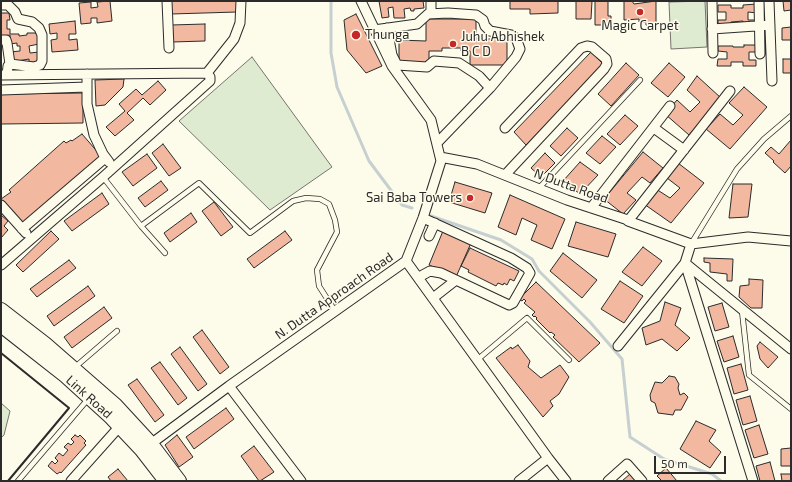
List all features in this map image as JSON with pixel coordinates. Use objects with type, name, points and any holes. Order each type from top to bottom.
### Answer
[{"type":"main road","points":[[1,310],[45,344],[73,369],[94,393],[115,405],[147,447],[179,481]]},
{"type":"main road","name":"Link Road","points":[[1,325],[94,393],[120,426],[147,447],[166,481]]},
{"type":"street","points":[[167,1],[169,48]]},
{"type":"street","points":[[207,73],[234,39],[240,23],[241,1]]},
{"type":"street","name":"N. Dutta Approach Road","points":[[147,447],[229,386],[406,261],[423,218],[441,161],[431,120],[394,65],[374,30],[361,1]]},
{"type":"street","points":[[431,1],[431,14]]},
{"type":"street","points":[[712,1],[713,53]]},
{"type":"street","points":[[759,1],[760,54]]},
{"type":"street","points":[[769,1],[772,81]]},
{"type":"street","points":[[1,5],[8,5],[15,12],[18,19],[32,22],[39,28],[42,35],[42,61],[40,65],[34,68],[10,64]]},
{"type":"street","points":[[374,30],[417,24],[428,14],[448,13],[476,15],[483,20],[485,26],[490,31],[511,35],[516,38],[520,50],[516,57],[490,88],[437,143]]},
{"type":"street","points":[[712,29],[770,25]]},
{"type":"street","points":[[387,28],[394,65],[427,67],[434,61],[459,63],[479,76],[490,88]]},
{"type":"street","points":[[1,40],[6,40],[10,64],[4,75],[207,73]]},
{"type":"street","points":[[505,128],[581,48],[587,46],[592,47],[606,59],[604,69],[505,174]]},
{"type":"street","points":[[1,266],[210,81],[210,77],[207,73]]},
{"type":"street","points":[[87,74],[87,104],[94,135],[106,158],[114,167]]},
{"type":"street","points":[[59,75],[60,88]]},
{"type":"street","points":[[1,90],[87,87]]},
{"type":"street","points":[[628,221],[730,91]]},
{"type":"street","points":[[591,208],[670,106]]},
{"type":"street","points":[[654,128],[684,150]]},
{"type":"street","name":"N Dutta Road","points":[[440,157],[477,164],[591,208],[628,220],[691,244]]},
{"type":"street","points":[[22,229],[106,158]]},
{"type":"street","points":[[95,167],[103,177]]},
{"type":"street","points":[[1,205],[32,239]]},
{"type":"street","points":[[419,277],[430,271],[441,273],[509,305],[513,303],[530,273],[527,268],[511,258],[423,218]]},
{"type":"street","points":[[429,236],[435,223]]},
{"type":"street","points":[[618,346],[685,263],[691,244],[748,237],[791,241]]},
{"type":"street","points":[[406,261],[566,481]]},
{"type":"street","points":[[685,263],[791,349]]},
{"type":"street","points":[[685,263],[753,481]]},
{"type":"street","points":[[433,298],[456,280]]},
{"type":"street","points":[[229,386],[301,481]]},
{"type":"street","points":[[71,481],[120,426]]},
{"type":"street","points":[[519,481],[548,458]]},
{"type":"street","points":[[608,481],[627,464],[642,481]]},
{"type":"lane","points":[[539,188],[640,80]]},
{"type":"lane","points":[[691,244],[737,168],[764,139],[791,116]]},
{"type":"lane","points":[[103,177],[165,254]]},
{"type":"lane","points":[[141,226],[199,183],[250,234],[293,201],[306,198],[320,199],[329,204],[335,220],[337,232],[317,270],[319,286],[335,311]]},
{"type":"lane","points":[[742,309],[749,375],[791,409]]},
{"type":"lane","points":[[477,360],[527,318],[569,360]]},
{"type":"lane","points":[[73,369],[117,331]]},
{"type":"lane","points":[[18,481],[94,393]]},
{"type":"green space","points":[[705,1],[707,47],[671,49],[669,2]]},
{"type":"green space","points":[[252,57],[332,167],[270,210],[179,121]]},
{"type":"green space","points":[[1,403],[10,411],[4,435],[1,438]]},
{"type":"building","points":[[110,1],[112,21],[97,23],[97,18],[91,18],[91,23],[81,24],[79,3],[91,2],[91,8],[98,7],[97,2]]},
{"type":"building","points":[[171,1],[237,1],[237,12],[171,14]]},
{"type":"building","points":[[379,1],[423,1],[424,8],[414,9],[414,11],[411,11],[410,8],[404,9],[405,18],[394,18],[393,7],[388,8],[389,17],[382,18]]},
{"type":"building","points":[[510,1],[558,1],[558,13],[530,14],[530,9],[510,9]]},
{"type":"building","points":[[576,1],[592,1],[591,19],[576,19]]},
{"type":"building","points":[[595,1],[608,1],[608,16],[611,16],[611,25],[595,25]]},
{"type":"building","name":"Magic Carpet","points":[[624,1],[632,1],[634,4],[656,1],[656,25],[646,25],[646,22],[639,22],[639,19],[624,20]]},
{"type":"building","points":[[783,1],[791,1],[791,10],[784,11]]},
{"type":"building","points":[[757,4],[757,13],[748,12],[748,20],[756,20],[756,25],[743,25],[743,21],[731,22],[731,25],[718,26],[718,20],[726,20],[726,12],[718,12],[718,5],[731,5],[731,8],[743,8],[743,5]]},
{"type":"building","points":[[1,13],[9,13],[10,20],[7,20],[7,29],[10,29],[10,34],[19,34],[19,36],[27,35],[27,33],[38,33],[39,44],[29,46],[30,53],[39,52],[39,63],[29,63],[29,59],[11,62],[10,52],[20,51],[20,46],[17,46],[17,43],[10,44],[10,35],[1,36]]},
{"type":"building","name":"Thunga","points":[[356,14],[382,66],[366,73],[347,50],[344,20]]},
{"type":"building","name":"Juhu Abhishek B C D","points":[[426,19],[476,19],[476,39],[507,39],[507,65],[470,65],[470,51],[461,51],[461,48],[442,48],[442,51],[429,51],[429,63],[399,63],[399,40],[426,41]]},
{"type":"building","points":[[75,21],[76,34],[69,34],[69,40],[77,39],[78,50],[52,52],[51,40],[57,39],[57,33],[50,34],[49,24]]},
{"type":"building","points":[[205,24],[205,41],[172,42],[171,25]]},
{"type":"building","points":[[791,27],[791,40],[782,40],[782,28]]},
{"type":"building","points":[[744,45],[757,45],[757,52],[749,52],[749,60],[756,60],[756,66],[743,66],[743,62],[731,62],[731,66],[717,66],[718,59],[727,59],[727,52],[718,51],[718,46],[744,47]]},
{"type":"building","points":[[591,52],[604,65],[526,145],[514,132]]},
{"type":"building","points":[[783,59],[791,59],[791,73],[783,73]]},
{"type":"building","points":[[626,63],[639,75],[611,106],[598,94]]},
{"type":"building","points":[[669,63],[685,77],[668,97],[651,83]]},
{"type":"building","points":[[697,76],[721,98],[689,135],[665,114],[677,100],[690,112],[700,102],[687,90]]},
{"type":"building","points":[[124,79],[123,87],[105,105],[96,106],[95,80]]},
{"type":"building","points":[[158,81],[166,90],[150,105],[143,98],[127,113],[134,120],[115,136],[106,127],[125,111],[119,104],[136,89],[142,95]]},
{"type":"building","points":[[744,87],[767,107],[730,149],[706,129],[720,114],[733,125],[743,115],[729,103]]},
{"type":"building","points":[[83,93],[83,123],[1,124],[1,94]]},
{"type":"building","points":[[625,115],[638,126],[620,145],[607,134]]},
{"type":"building","points":[[567,128],[578,138],[561,156],[550,146]]},
{"type":"building","points":[[82,134],[101,156],[23,224],[1,199],[11,192],[9,190],[64,141],[66,143],[71,140],[72,141]]},
{"type":"building","points":[[602,136],[616,147],[600,164],[586,153]]},
{"type":"building","points":[[791,140],[791,166],[785,173],[765,153],[771,147],[779,154]]},
{"type":"building","points":[[163,144],[181,168],[169,176],[152,153]]},
{"type":"building","points":[[643,152],[663,168],[650,183],[642,177],[627,193],[636,200],[623,214],[604,199]]},
{"type":"building","points":[[545,153],[555,163],[541,177],[531,168]]},
{"type":"building","points":[[147,154],[157,168],[133,186],[122,172]]},
{"type":"building","points":[[580,162],[598,175],[580,194],[563,181]]},
{"type":"building","points":[[678,163],[704,183],[671,223],[644,204],[656,189],[670,198],[680,188],[667,178]]},
{"type":"building","points":[[161,181],[168,190],[145,207],[138,198]]},
{"type":"building","name":"Sai Baba Towers","points":[[455,182],[492,193],[485,213],[449,202]]},
{"type":"building","points":[[733,184],[752,184],[748,217],[729,218]]},
{"type":"building","points":[[102,193],[109,204],[72,231],[64,221]]},
{"type":"building","points":[[510,195],[565,219],[552,249],[531,240],[537,225],[522,218],[516,235],[498,227]]},
{"type":"building","points":[[214,202],[233,227],[221,236],[202,211]]},
{"type":"building","points":[[191,213],[197,222],[170,242],[164,233]]},
{"type":"building","points":[[1,215],[8,221],[4,226],[8,230],[1,238]]},
{"type":"building","points":[[576,222],[616,234],[608,257],[568,246]]},
{"type":"building","points":[[51,231],[59,239],[23,272],[16,265]]},
{"type":"building","points":[[285,231],[292,240],[254,268],[247,259]]},
{"type":"building","points":[[443,231],[471,243],[456,277],[429,265]]},
{"type":"building","points":[[643,247],[662,261],[642,286],[622,272]]},
{"type":"building","points":[[470,248],[519,271],[514,281],[510,279],[507,285],[504,283],[503,285],[498,283],[496,286],[468,272],[469,270],[461,266]]},
{"type":"building","points":[[563,253],[597,280],[582,298],[550,271]]},
{"type":"building","points":[[704,258],[733,259],[732,281],[727,281],[727,274],[710,272],[710,263],[704,262]]},
{"type":"building","points":[[69,260],[76,268],[37,297],[30,289]]},
{"type":"building","points":[[749,279],[763,280],[762,308],[751,308],[739,297],[740,286],[749,285]]},
{"type":"building","points":[[620,281],[643,296],[624,323],[601,309]]},
{"type":"building","points":[[536,282],[600,343],[579,362],[553,337],[555,335],[551,332],[550,333],[536,319],[537,318],[535,316],[534,317],[532,315],[535,312],[524,303],[526,301],[524,299],[522,301],[519,299]]},
{"type":"building","points":[[88,286],[95,296],[54,326],[47,316]]},
{"type":"building","points":[[665,302],[681,308],[675,325],[690,338],[677,351],[662,339],[646,345],[642,328],[660,321]]},
{"type":"building","points":[[722,303],[729,327],[715,331],[708,307]]},
{"type":"building","points":[[104,307],[112,318],[72,348],[64,337]]},
{"type":"building","points":[[202,330],[229,367],[220,374],[193,337]]},
{"type":"building","points":[[733,336],[739,357],[724,362],[717,341]]},
{"type":"building","points":[[760,342],[778,357],[768,368],[760,359],[757,346]]},
{"type":"building","points":[[518,345],[530,361],[528,367],[541,378],[560,365],[569,377],[559,394],[550,401],[553,406],[543,417],[496,358],[511,347],[512,349]]},
{"type":"building","points":[[180,347],[207,384],[198,391],[171,354]]},
{"type":"building","points":[[160,362],[187,398],[178,405],[151,368]]},
{"type":"building","points":[[741,364],[748,390],[734,394],[727,368]]},
{"type":"building","points":[[669,376],[675,377],[679,384],[678,388],[680,395],[684,393],[688,397],[681,410],[675,410],[673,415],[658,413],[655,403],[651,401],[650,395],[655,382],[662,383]]},
{"type":"building","points":[[137,379],[164,415],[155,422],[128,385]]},
{"type":"building","points":[[750,396],[757,421],[743,425],[736,400]]},
{"type":"building","points":[[226,408],[234,419],[194,449],[186,437]]},
{"type":"building","points":[[696,421],[716,430],[709,441],[721,452],[710,468],[680,449]]},
{"type":"building","points":[[759,425],[768,454],[754,458],[745,430]]},
{"type":"building","points":[[75,435],[78,437],[80,435],[86,441],[84,443],[86,445],[61,473],[60,472],[57,474],[48,466],[52,461],[55,464],[58,461],[55,458],[59,453],[63,456],[68,450],[64,447],[68,443],[71,445],[74,442],[71,439]]},
{"type":"building","points":[[177,435],[193,457],[179,467],[165,445]]},
{"type":"building","points":[[254,446],[274,472],[260,481],[241,456]]},
{"type":"building","points":[[791,448],[791,466],[781,466],[781,449]]},
{"type":"building","points":[[770,462],[775,481],[760,481],[756,466]]},
{"type":"building","points":[[666,468],[677,481],[662,481],[657,476]]},
{"type":"building","points":[[118,469],[128,481],[111,481],[108,477]]},
{"type":"building","points":[[630,474],[636,481],[622,481]]},
{"type":"building","points":[[781,474],[791,474],[791,481],[782,481]]},
{"type":"waterway","points":[[331,1],[331,53],[337,87],[369,161],[402,205],[412,208]]},
{"type":"waterway","points":[[431,216],[501,240],[532,259],[539,271],[590,322],[622,359],[630,437],[664,459],[712,474],[721,481]]},
{"type":"wall","points":[[1,353],[69,408],[8,481]]},
{"type":"place","name":"Magic Carpet","points":[[640,12]]},
{"type":"place","name":"Thunga","points":[[356,35]]},
{"type":"place","name":"Juhu Abhishek B C D","points":[[453,44]]},
{"type":"place","name":"Sai Baba Towers","points":[[470,198]]}]
